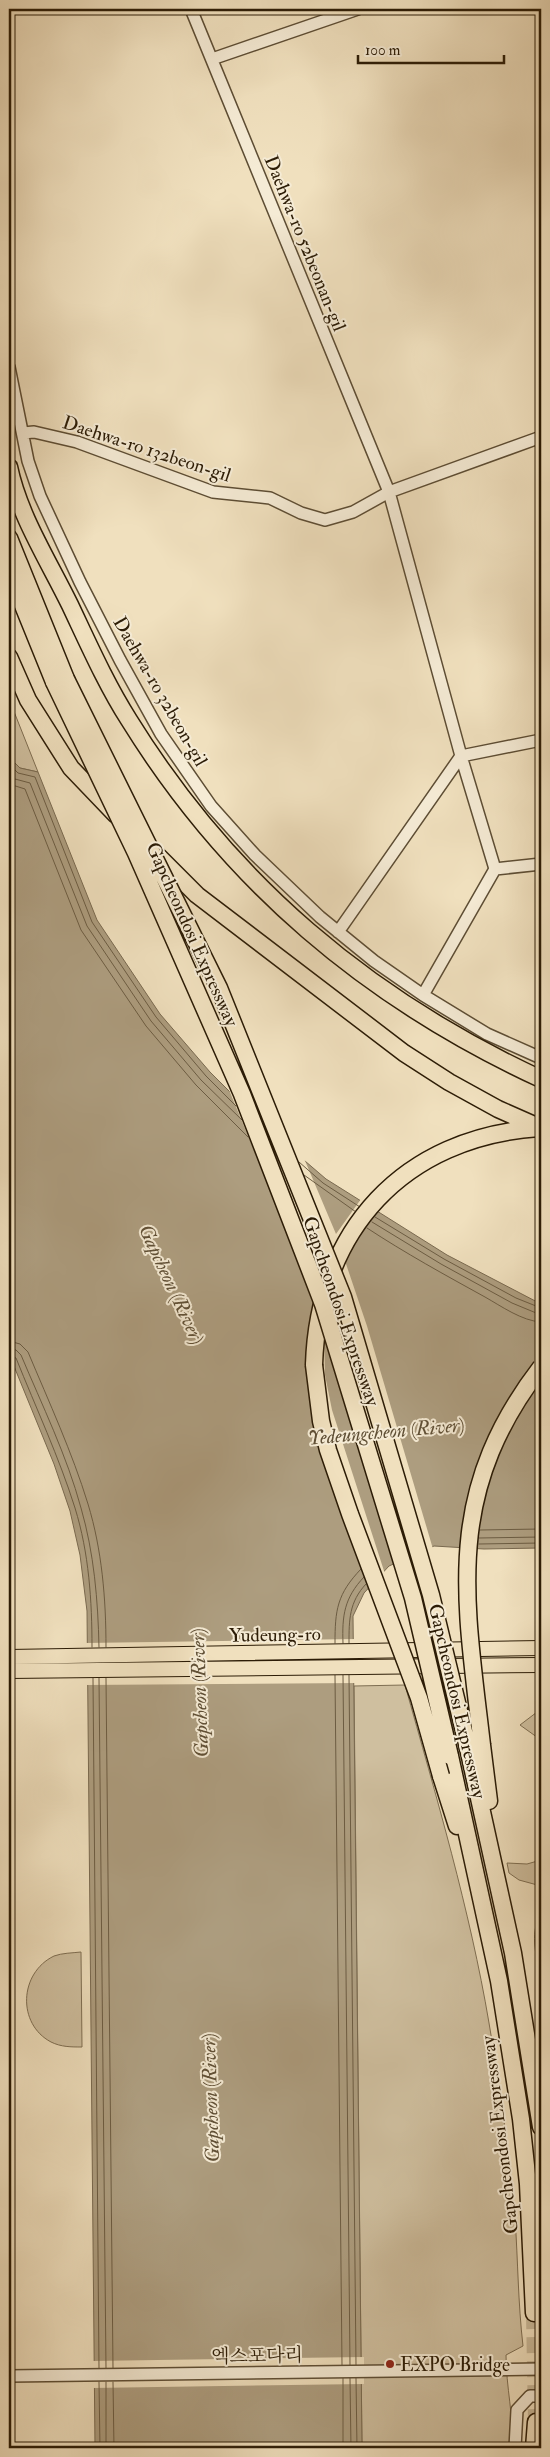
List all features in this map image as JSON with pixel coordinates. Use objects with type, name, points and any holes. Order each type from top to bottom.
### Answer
[{"type":"highway","points":[[9,466],[21,505],[128,719],[166,775],[239,866],[312,936],[382,990],[461,1039],[541,1079]]},
{"type":"highway","name":"Gapcheondosi Expressway","points":[[9,538],[60,681],[219,988],[343,1297],[475,1747],[531,2053],[541,2127]]},
{"type":"highway","name":"Gapcheondosi Expressway","points":[[9,571],[60,681],[242,1094],[323,1304],[413,1598],[475,1863],[480,1902],[499,1981],[521,2119],[528,2184],[534,2313]]},
{"type":"highway","points":[[9,657],[28,700],[71,768],[197,895],[404,1053],[449,1082],[498,1109],[541,1128]]},
{"type":"highway","points":[[480,1902],[419,1698],[353,1523],[328,1450],[315,1386],[315,1334],[324,1296],[337,1258],[358,1224],[382,1195],[421,1164],[454,1146],[499,1132],[541,1128]]},
{"type":"highway","points":[[475,1747],[466,1571],[471,1518],[485,1467],[498,1437],[513,1409],[541,1367]]},
{"type":"highway","points":[[534,2448],[536,2422]]},
{"type":"main road","name":"Yudeung-ro","points":[[9,1657],[541,1648]]},
{"type":"main road","name":"Yudeung-ro","points":[[9,1671],[541,1665]]},
{"type":"street","name":"Daehwa-ro 52beonan-gil","points":[[191,9],[389,492],[461,756],[495,869]]},
{"type":"street","points":[[212,59],[358,9]]},
{"type":"street","name":"Daehwa-ro 32beon-gil","points":[[9,367],[28,461],[40,496],[80,582],[162,734],[211,806],[255,855],[338,932],[374,961],[423,995],[487,1034],[541,1058]]},
{"type":"street","name":"Daehwa-ro 132beon-gil","points":[[23,433],[34,432],[77,442],[213,492],[270,498],[301,514],[325,520],[353,512],[389,492],[541,437]]},
{"type":"street","points":[[338,932],[461,756],[541,740]]},
{"type":"street","points":[[423,995],[495,869],[541,864]]},
{"type":"street","name":"엑스포다리","points":[[9,2376],[541,2369]]},
{"type":"street","points":[[515,2448],[517,2410],[530,2396],[541,2396]]},
{"type":"shaded area","points":[[9,699],[38,772],[20,768],[9,757]]},
{"type":"shaded area","points":[[405,1685],[452,1853],[472,1938],[489,2023],[500,2096],[515,2218],[523,2346],[506,2355],[512,2448],[362,2448],[354,1686]]},
{"type":"shaded area","points":[[541,1709],[541,1740],[520,1725]]},
{"type":"shaded area","points":[[541,1860],[541,1886],[519,1880],[509,1873],[507,1863],[527,1864]]},
{"type":"shaded area","points":[[541,1914],[541,1983],[534,1939],[537,1922]]},
{"type":"shaded area","points":[[81,1952],[82,2047],[62,2046],[51,2042],[40,2034],[32,2023],[27,1999],[29,1986],[34,1974],[42,1964],[54,1956]]},
{"type":"water","points":[[9,757],[20,768],[38,772],[97,920],[160,1014],[210,1072],[263,1125],[326,1179],[447,1255],[541,1304],[541,1548],[484,1549],[434,1546],[389,1566],[364,1593],[353,1616],[362,2448],[95,2448],[87,1611],[80,1555],[70,1511],[54,1464],[9,1354]]},
{"type":"pier","points":[[227,1085],[265,1123],[303,1156],[336,1234],[361,1199],[376,1208],[343,1255],[367,1326],[433,1549],[395,1567],[324,1332],[325,1375],[332,1410],[385,1574],[374,1586],[320,1419],[314,1307],[284,1223]]},
{"type":"pier","points":[[356,1639],[357,1683],[85,1685],[85,1643]]},
{"type":"pier","points":[[364,2357],[364,2384],[92,2388],[92,2361]]},
{"type":"tunnel","points":[[534,2313],[536,2422]]},
{"type":"place","name":"EXPO Bridge","points":[[390,2364]]},
{"type":"water label","name":"Gapcheon (River)","points":[[172,1284]]},
{"type":"water label","name":"Yedeungcheon (River)","points":[[386,1431]]},
{"type":"water label","name":"Gapcheon (River)","points":[[199,1693]]},
{"type":"water label","name":"Gapcheon (River)","points":[[210,2098]]}]
